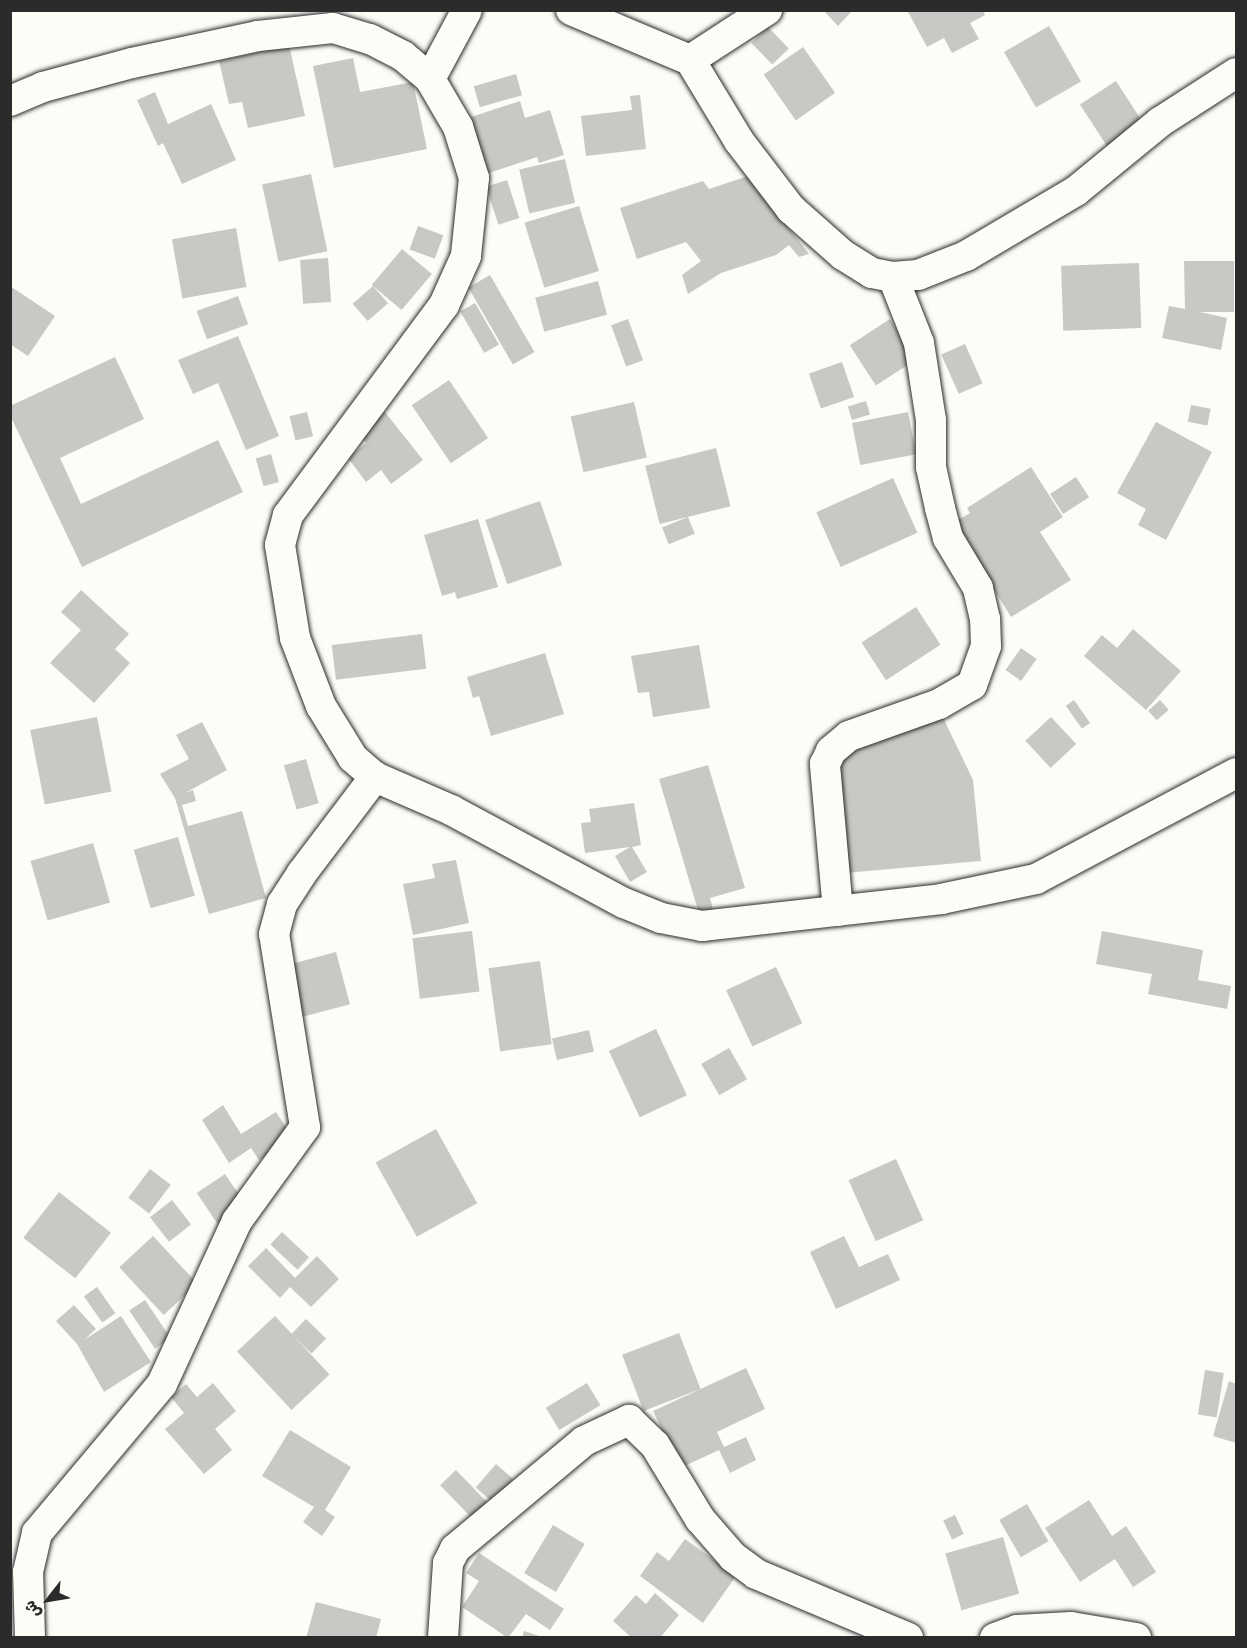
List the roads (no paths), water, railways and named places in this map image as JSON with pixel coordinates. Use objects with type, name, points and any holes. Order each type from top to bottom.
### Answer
[{"type":"street","points":[[430,79],[467,10]]},
{"type":"street","points":[[571,10],[690,60],[739,141],[791,209],[843,255],[872,273],[893,277],[918,275],[966,256],[1076,191],[1160,122],[1236,73]]},
{"type":"street","points":[[690,60],[767,10]]},
{"type":"street","points":[[10,101],[43,87],[132,63],[258,36],[333,28],[387,47],[430,79],[458,127],[474,178],[466,256],[444,305],[288,515],[280,545],[295,638],[321,706],[353,758],[375,777],[451,810],[624,903],[662,918],[702,927],[998,890],[1036,879],[1236,773]]},
{"type":"street","points":[[837,911],[825,764],[831,752],[849,736],[939,704],[972,685],[986,646],[986,619],[978,588],[948,538],[940,508],[931,467],[931,420],[919,343],[893,277]]},
{"type":"street","points":[[30,1638],[28,1572],[37,1533],[162,1384],[237,1221],[305,1127],[274,934],[282,904],[302,873],[375,777]]},
{"type":"street","points":[[443,1638],[448,1563],[455,1549],[584,1441],[629,1420],[655,1445],[700,1519],[733,1557],[756,1574],[908,1638]]},
{"type":"street","points":[[995,1638],[1017,1630],[1071,1627],[1136,1638]]}]
